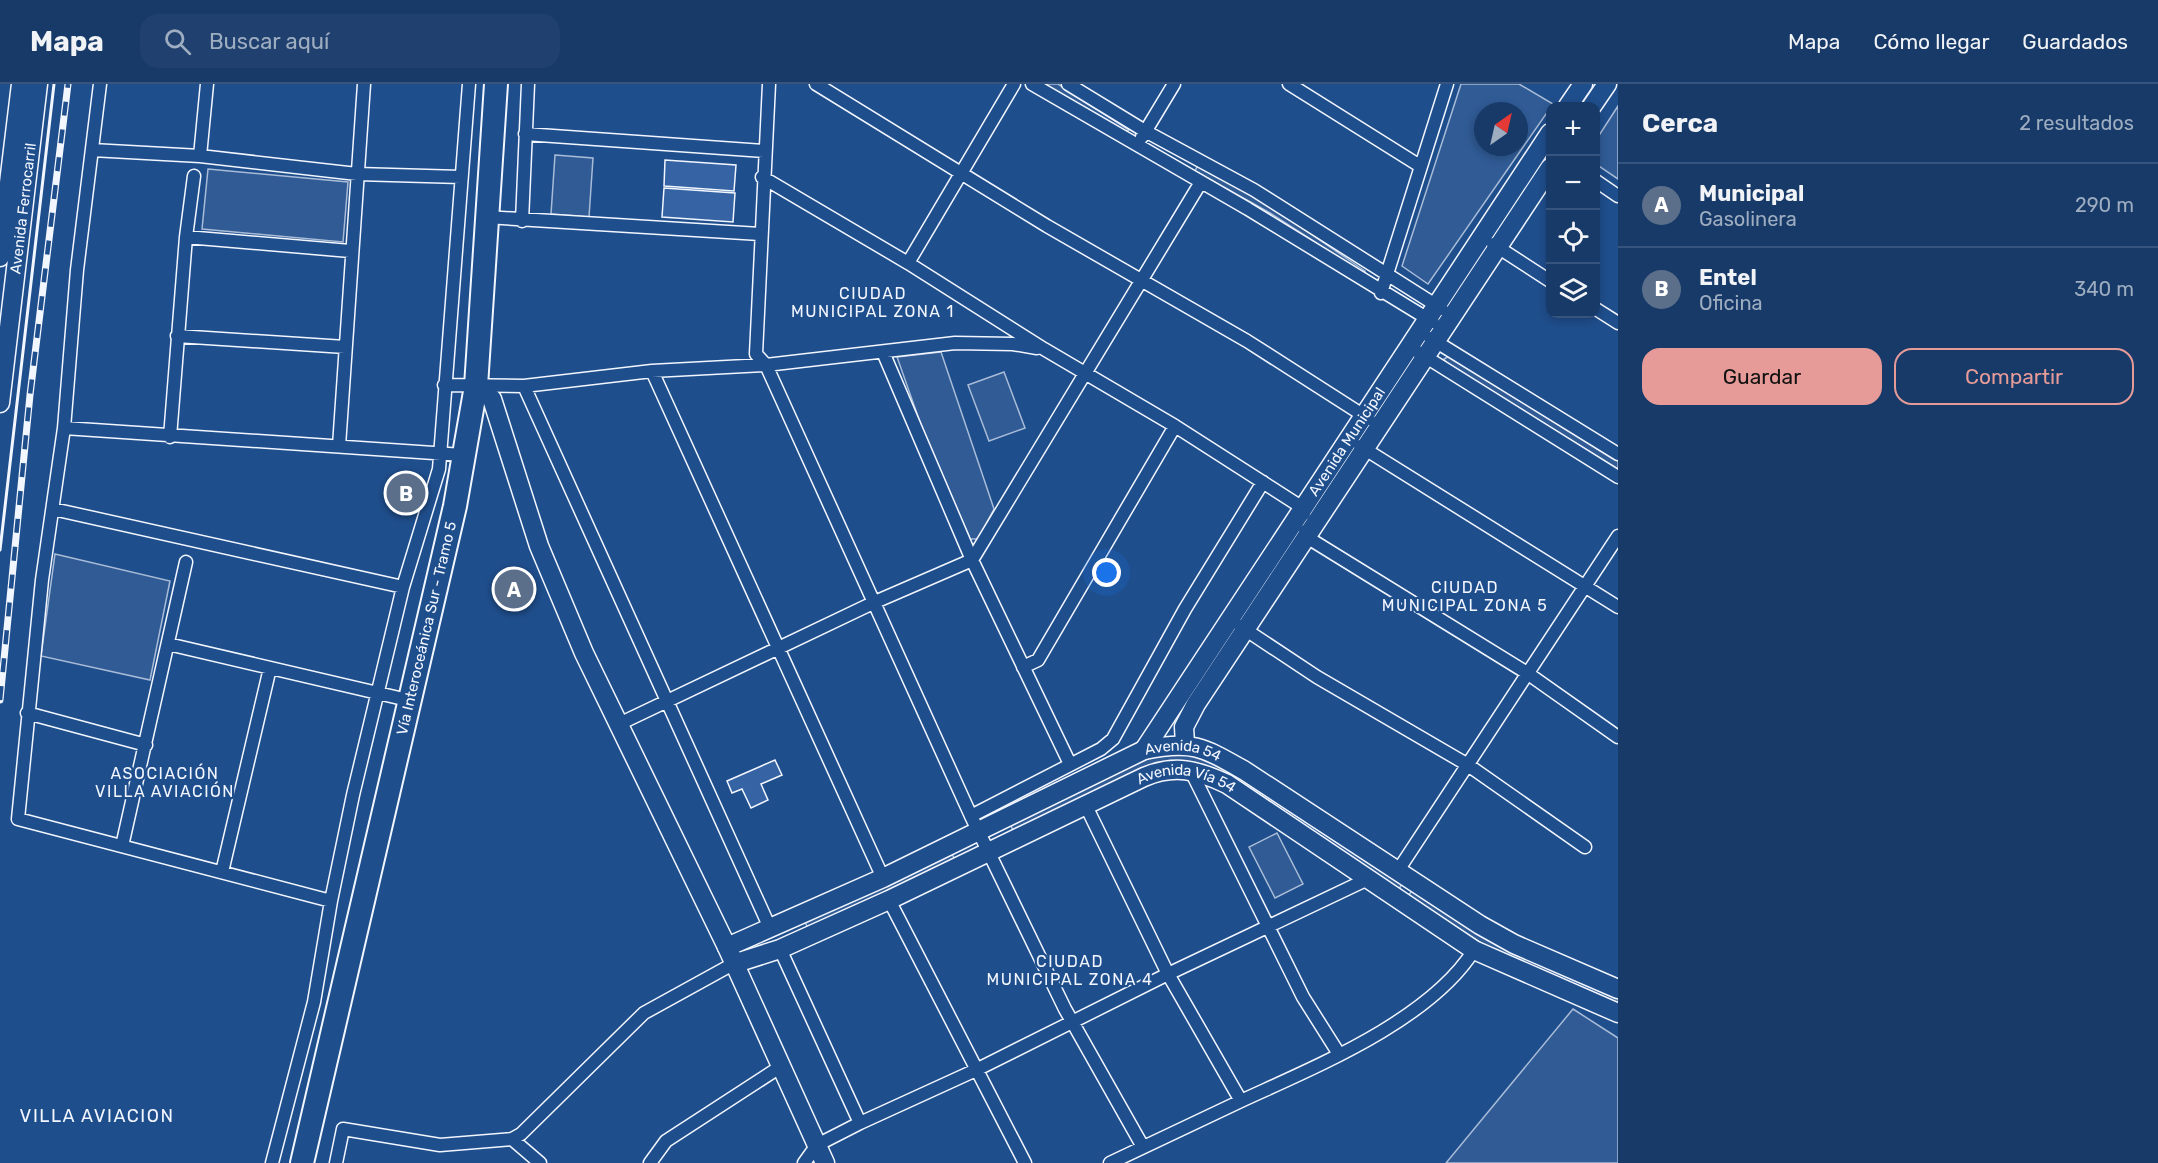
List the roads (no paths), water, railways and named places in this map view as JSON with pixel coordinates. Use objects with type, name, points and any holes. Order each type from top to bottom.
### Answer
[{"type":"highway","name":"Vía Interoceánica Sur - Tramo 5","points":[[302,1163],[412,701],[455,506],[476,386],[496,84]]},
{"type":"main road","name":"Avenida Ferrocarril","points":[[0,257],[21,84]]},
{"type":"main road","name":"Avenida Ferrocarril","points":[[0,403],[38,84]]},
{"type":"main road","points":[[1571,102],[1583,84]]},
{"type":"main road","points":[[1595,102],[1607,84]]},
{"type":"main road","name":"Avenida Municipal","points":[[1185,744],[1184,727],[1187,719],[1364,449],[1372,421],[1423,326],[1546,145]]},
{"type":"main road","name":"Avenida Municipal","points":[[1144,750],[1349,438],[1372,421],[1439,336],[1546,175]]},
{"type":"main road","points":[[476,386],[492,399],[539,546],[584,653],[730,955],[825,1163]]},
{"type":"main road","name":"Avenida 54","points":[[730,955],[770,928],[883,878],[974,824],[1144,750],[1185,744],[1221,757],[1245,771],[1399,869],[1498,936],[1618,989]]},
{"type":"main road","name":"Avenida Vía 54","points":[[730,955],[780,949],[889,900],[1157,772],[1190,769],[1227,784],[1474,950],[1618,1013]]},
{"type":"street","points":[[100,84],[77,270],[64,428],[27,713],[18,819],[331,901]]},
{"type":"street","points":[[200,156],[207,84]]},
{"type":"street","points":[[339,446],[350,251],[364,84]]},
{"type":"street","points":[[272,1163],[314,1002],[331,901],[403,587],[439,469],[469,84]]},
{"type":"street","points":[[522,221],[528,84]]},
{"type":"street","points":[[769,84],[762,177],[756,354],[766,364],[974,824],[1072,1021],[1143,1147]]},
{"type":"street","points":[[816,84],[960,173],[1247,341],[1372,421]]},
{"type":"street","points":[[908,263],[1014,84]]},
{"type":"street","points":[[1032,84],[1201,182],[1381,292],[1423,326],[1618,454]]},
{"type":"street","points":[[1068,84],[1145,131],[1254,190],[1387,275],[1423,326],[1439,336],[1618,477]]},
{"type":"street","points":[[1137,146],[1174,84]]},
{"type":"street","points":[[1289,84],[1420,166]]},
{"type":"street","points":[[1381,292],[1447,84]]},
{"type":"street","points":[[525,134],[764,151]]},
{"type":"street","points":[[92,150],[200,156],[357,174],[461,177]]},
{"type":"street","points":[[170,437],[186,237],[194,176]]},
{"type":"street","points":[[762,177],[908,263],[1085,374],[1175,426],[1303,508],[1305,536],[1527,673],[1618,737]]},
{"type":"street","points":[[620,724],[875,602],[972,560],[1201,182]]},
{"type":"street","points":[[1600,184],[1618,196]]},
{"type":"street","points":[[486,217],[760,234]]},
{"type":"street","points":[[1482,236],[1546,278]]},
{"type":"street","points":[[186,237],[350,251]]},
{"type":"street","points":[[1600,312],[1618,323]]},
{"type":"street","points":[[1423,326],[1439,336]]},
{"type":"street","points":[[177,336],[345,347]]},
{"type":"street","points":[[444,385],[524,386],[652,371],[766,364],[986,342],[1044,349]]},
{"type":"street","points":[[883,352],[972,560],[1070,764]]},
{"type":"street","points":[[652,371],[883,878]]},
{"type":"street","points":[[524,386],[770,928]]},
{"type":"street","points":[[1023,667],[1038,660],[1175,426]]},
{"type":"street","points":[[64,428],[170,437],[463,455]]},
{"type":"street","points":[[1349,438],[1618,607]]},
{"type":"street","points":[[974,824],[1070,764],[1101,749],[1113,739],[1185,609],[1263,482]]},
{"type":"street","points":[[53,509],[403,587]]},
{"type":"street","points":[[1399,869],[1618,536]]},
{"type":"street","points":[[122,846],[186,562]]},
{"type":"street","points":[[1228,619],[1317,677],[1468,765],[1585,847]]},
{"type":"street","points":[[168,644],[412,701]]},
{"type":"street","points":[[222,872],[270,668]]},
{"type":"street","points":[[27,713],[146,745]]},
{"type":"street","points":[[1190,769],[1303,997],[1339,1054]]},
{"type":"street","points":[[1086,806],[1168,974],[1241,1101]]},
{"type":"street","points":[[804,1163],[817,1145],[860,1123],[976,1070],[1168,974],[1370,878]]},
{"type":"street","points":[[889,900],[1025,1163]]},
{"type":"street","points":[[780,949],[860,1123]]},
{"type":"street","points":[[1110,1163],[1339,1054],[1424,1005],[1461,971],[1474,950]]},
{"type":"street","points":[[336,1163],[343,1129],[440,1145],[512,1139],[521,1134],[644,1013],[730,955]]},
{"type":"street","points":[[650,1163],[666,1141],[780,1067]]},
{"type":"street","points":[[512,1139],[540,1163]]},
{"type":"railway","points":[[0,700],[30,395],[68,84]]},
{"type":"place","name":"Entel","points":[[406,493]]},
{"type":"place","name":"Municipal","points":[[514,589]]},
{"type":"district","name":"CIUDAD MUNICIPAL ZONA 1","points":[[873,302]]},
{"type":"district","name":"CIUDAD MUNICIPAL ZONA 5","points":[[1465,596]]},
{"type":"district","name":"ASOCIACIÓN VILLA AVIACIÓN","points":[[165,782]]},
{"type":"district","name":"CIUDAD MUNICIPAL ZONA 4","points":[[1070,970]]},
{"type":"district","name":"VILLA AVIACION","points":[[97,1116]]}]
